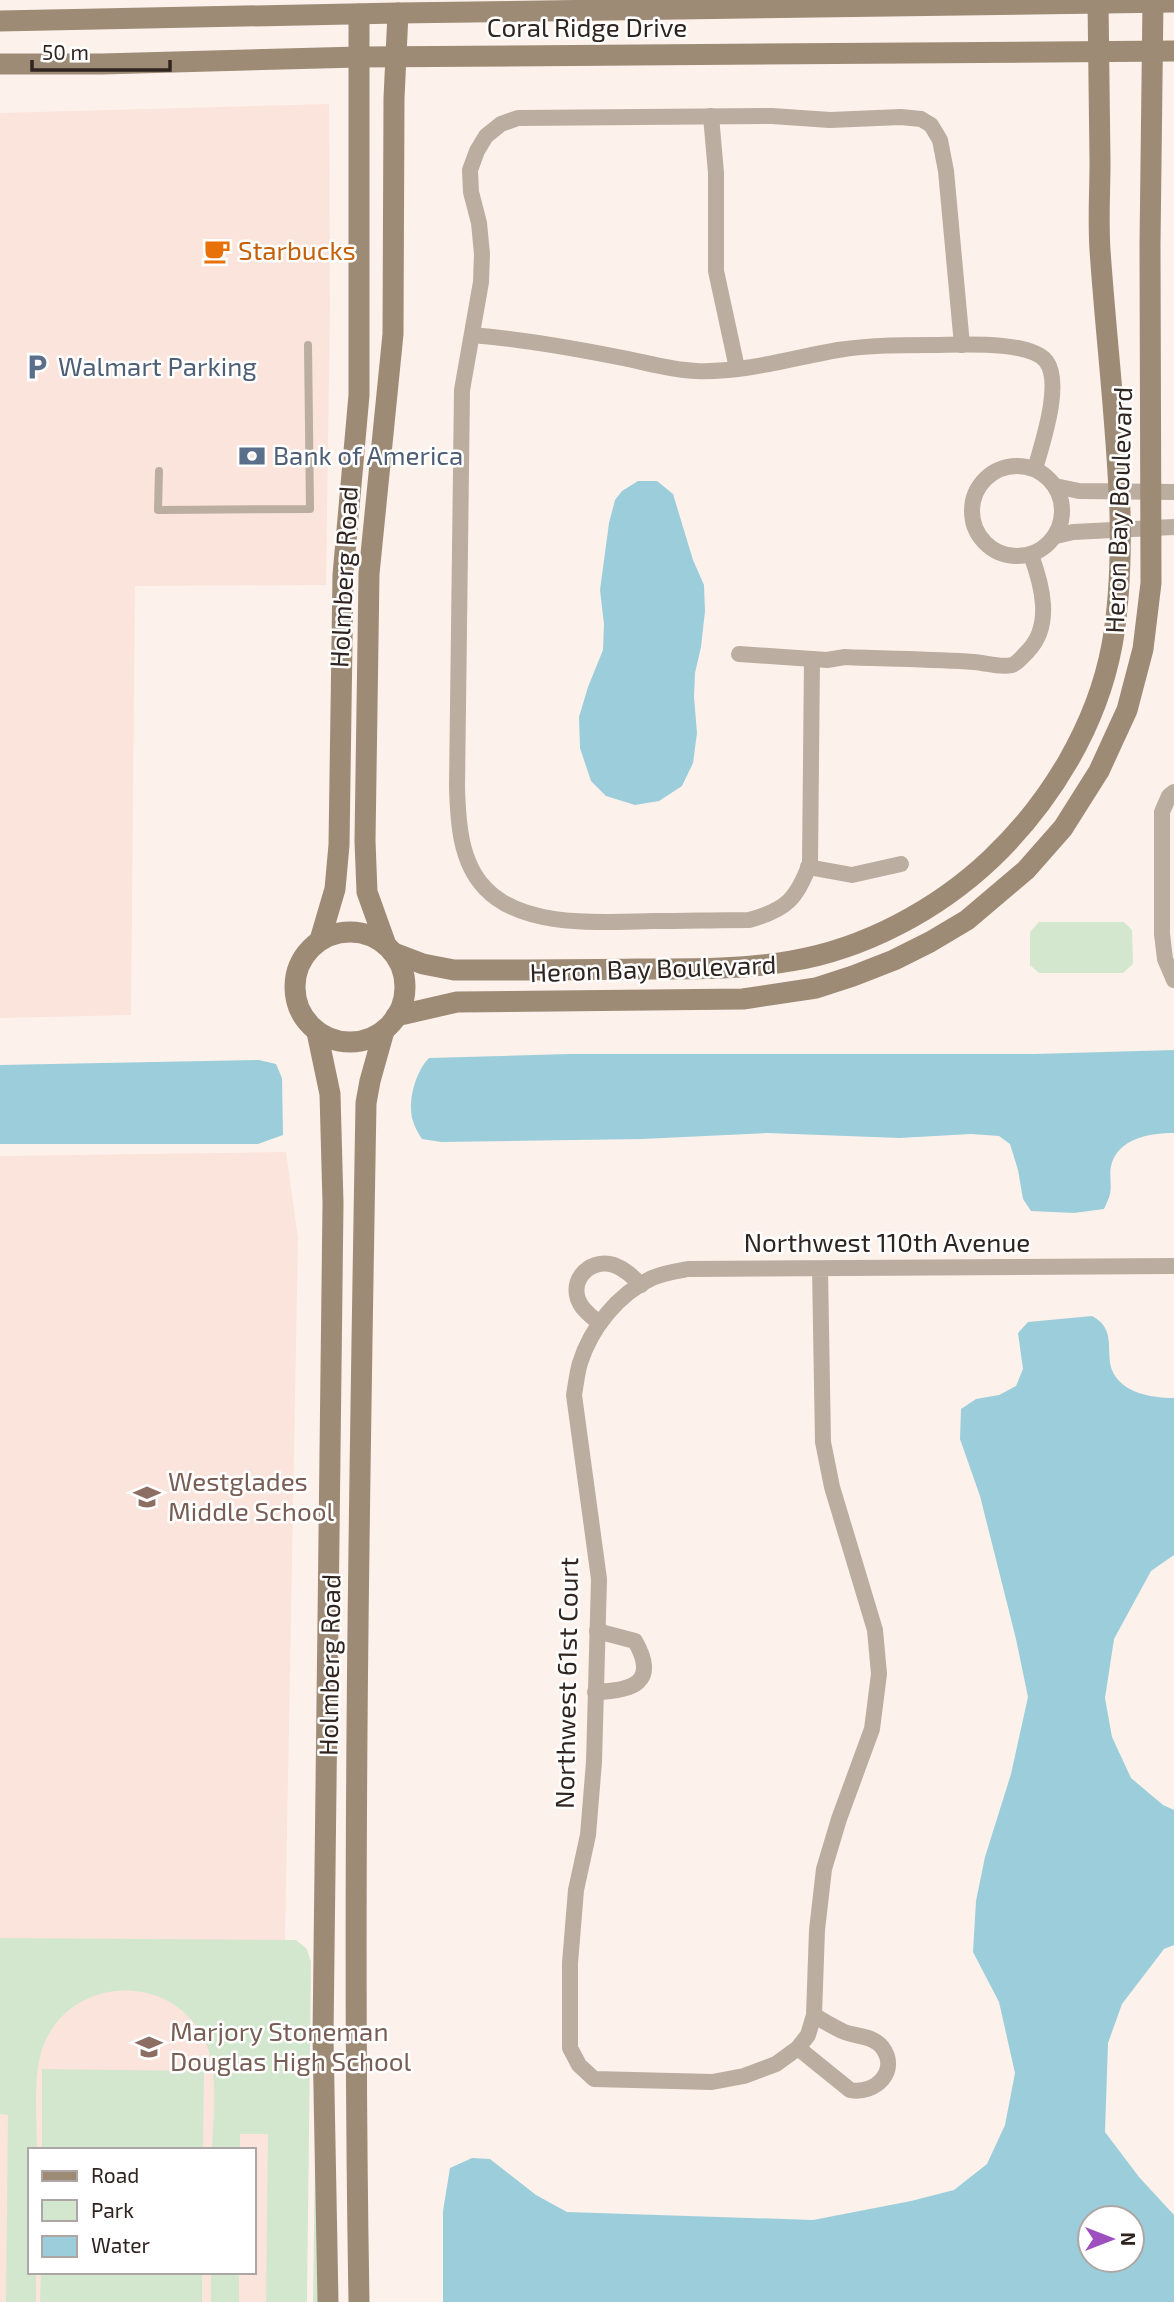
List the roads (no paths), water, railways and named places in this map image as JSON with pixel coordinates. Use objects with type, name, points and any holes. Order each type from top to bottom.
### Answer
[{"type":"street","name":"Heron Bay Boulevard","points":[[390,949],[423,964],[454,970],[739,968],[792,961],[831,951],[874,935],[923,911],[968,881],[1005,845],[1043,801],[1069,760],[1095,705],[1112,648],[1120,588],[1116,420],[1100,244],[1098,1]]},
{"type":"street","name":"Coral Ridge Drive","points":[[0,21],[398,6],[1160,2]]},
{"type":"street","name":"Heron Bay Boulevard","points":[[390,1023],[457,1002],[743,999],[816,988],[853,976],[930,942],[967,920],[1026,870],[1063,828],[1099,771],[1127,710],[1143,649],[1151,583],[1150,245],[1153,51],[1160,2]]},
{"type":"street","name":"Holmberg Road","points":[[390,949],[368,892],[365,841],[369,574],[393,334],[398,6]]},
{"type":"street","name":"Holmberg Road","points":[[320,940],[335,889],[340,845],[343,575],[359,395],[359,7]]},
{"type":"street","name":"Coral Ridge Drive","points":[[0,64],[359,57],[1174,51]]},
{"type":"street","points":[[711,116],[716,173],[716,271],[737,368]]},
{"type":"street","points":[[811,659],[808,867],[801,886],[787,904],[771,914],[749,920],[577,922],[533,914],[498,900],[474,873],[458,822],[457,788],[460,431],[462,390],[481,282],[482,254],[479,223],[471,192],[470,170],[477,150],[486,136],[501,124],[519,118],[772,116],[830,120],[901,117],[921,119],[931,125],[940,140],[946,171],[962,345]]},
{"type":"street","points":[[472,335],[582,350],[660,367],[696,371],[737,368],[840,350],[903,345],[1014,348],[1036,353],[1047,362],[1051,374],[1050,415],[1035,469]]},
{"type":"street","points":[[1019,465],[1035,469],[1055,486],[1061,498],[1061,524],[1056,536],[1045,547],[1031,555],[1015,557],[986,545],[977,532],[972,517],[973,501],[979,486],[990,475],[1004,467],[1019,465]]},
{"type":"street","points":[[1055,486],[1079,491],[1174,492]]},
{"type":"street","points":[[1056,536],[1073,532],[1174,527]]},
{"type":"street","points":[[739,654],[828,660],[845,657],[1015,665],[1031,648],[1042,621],[1040,579],[1031,555]]},
{"type":"street","points":[[1174,792],[1168,796],[1162,812],[1162,934],[1165,959],[1174,980]]},
{"type":"street","points":[[808,867],[852,875],[901,864]]},
{"type":"street","points":[[361,932],[374,937],[390,949],[401,965],[405,991],[390,1023],[368,1039],[351,1042],[333,1040],[317,1032],[304,1019],[296,1003],[294,985],[302,960],[320,940],[333,933],[361,932]]},
{"type":"street","name":"Holmberg Road","points":[[359,2302],[355,1888],[366,1103],[370,1081],[390,1023]]},
{"type":"street","name":"Holmberg Road","points":[[317,1032],[330,1094],[333,1203],[324,2025],[328,2302]]},
{"type":"street","points":[[600,1324],[584,1309],[575,1290],[582,1273],[589,1268],[608,1264],[629,1273],[641,1285]]},
{"type":"street","name":"Northwest 110th Avenue","points":[[612,1309],[629,1292],[653,1278],[688,1269],[1174,1266]]},
{"type":"street","points":[[814,2015],[845,2032],[866,2037],[880,2046],[887,2061],[883,2078],[877,2086],[868,2090],[850,2090],[798,2049],[807,2035],[814,2015],[817,1930],[824,1869],[839,1819],[872,1730],[879,1674],[875,1630],[832,1487],[823,1442],[820,1269]]},
{"type":"street","name":"Northwest 61st Court","points":[[612,1309],[588,1342],[579,1365],[574,1395],[599,1579],[594,1762],[588,1835],[576,1890],[570,1963],[570,2048],[579,2065],[594,2079],[712,2082],[744,2076],[776,2064],[798,2049]]},
{"type":"street","points":[[595,1692],[627,1689],[636,1685],[644,1668],[643,1656],[635,1641],[597,1631]]},
{"type":"lane","points":[[159,471],[158,510],[310,509],[308,345]]},
{"type":"water","points":[[638,481],[657,481],[673,494],[693,560],[704,585],[705,611],[695,673],[697,733],[693,763],[682,786],[659,801],[635,805],[606,796],[591,781],[580,748],[579,717],[603,650],[604,624],[600,590],[609,523],[615,500],[622,491]]},
{"type":"water","points":[[1174,1050],[1174,1133],[1145,1136],[1120,1149],[1111,1166],[1110,1194],[1104,1209],[1074,1213],[1031,1211],[1023,1199],[1010,1144],[999,1136],[971,1134],[899,1138],[767,1133],[642,1139],[441,1142],[422,1139],[414,1124],[411,1110],[417,1078],[429,1058],[569,1054],[1034,1054]]},
{"type":"water","points":[[259,1060],[276,1064],[282,1078],[283,1135],[258,1144],[0,1144],[0,1065]]},
{"type":"water","points":[[1092,1316],[1105,1327],[1112,1370],[1122,1384],[1138,1393],[1174,1398],[1174,1555],[1151,1571],[1114,1639],[1105,1698],[1112,1737],[1131,1778],[1163,1805],[1174,1810],[1174,1945],[1164,1949],[1122,2004],[1108,2043],[1105,2132],[1139,2177],[1174,2215],[1174,2302],[443,2302],[443,2211],[450,2168],[472,2158],[490,2159],[536,2195],[567,2212],[813,2220],[954,2190],[987,2164],[1005,2125],[1015,2073],[999,2002],[973,1952],[976,1901],[985,1857],[1011,1774],[1028,1697],[980,1496],[960,1439],[961,1409],[976,1399],[999,1395],[1016,1386],[1023,1369],[1018,1333],[1028,1322]]},
{"type":"place","name":"Starbucks","points":[[217,251]]},
{"type":"place","name":"Walmart Parking","points":[[37,367]]},
{"type":"place","name":"Bank of America","points":[[252,456]]},
{"type":"place","name":"Westglades Middle School","points":[[147,1497]]},
{"type":"place","name":"Marjory Stoneman Douglas High School","points":[[149,2047]]}]
